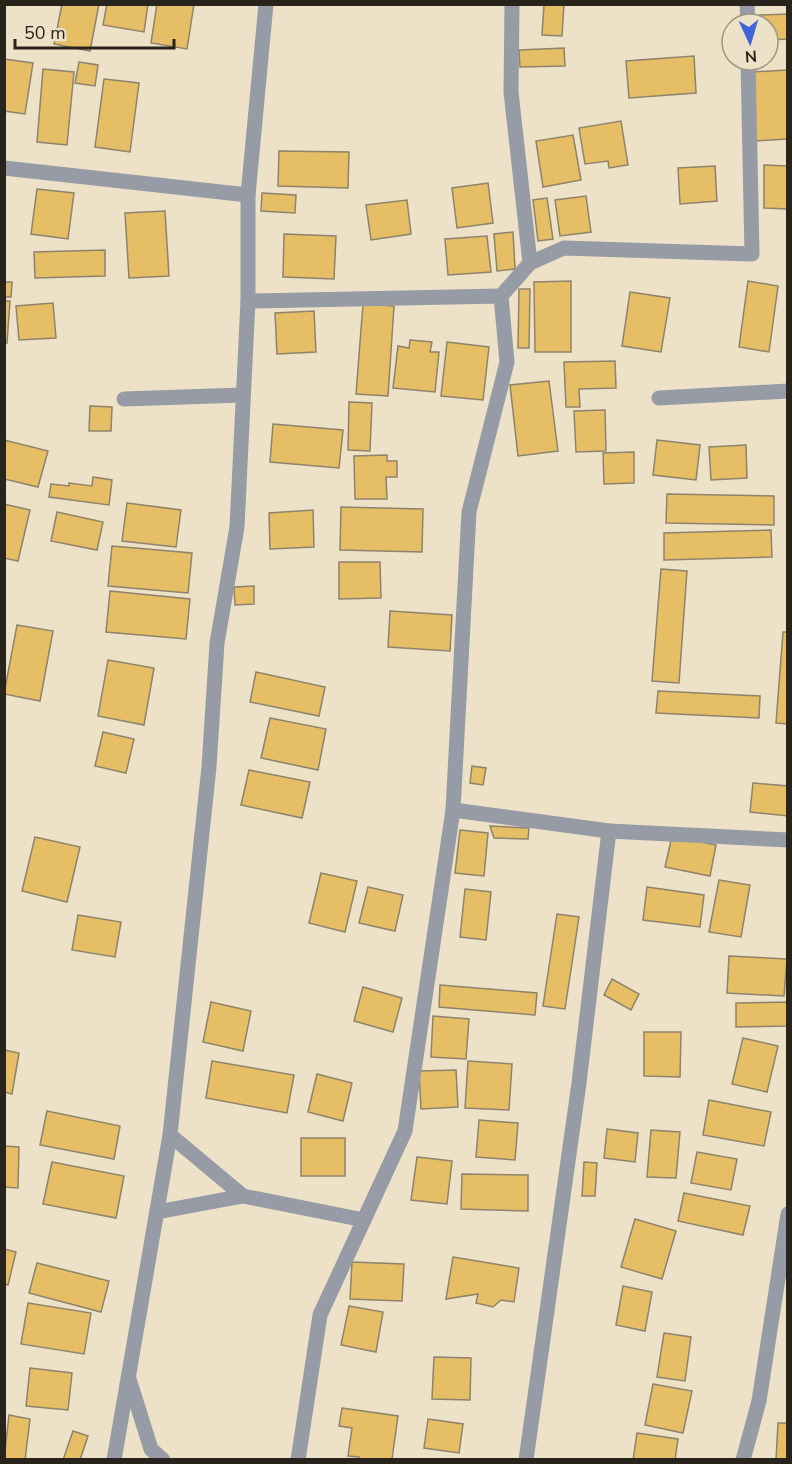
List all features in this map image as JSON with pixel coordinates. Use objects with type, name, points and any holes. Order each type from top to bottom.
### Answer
[{"type":"street","points":[[114,1460],[170,1134],[209,767],[217,643],[237,527],[248,301],[248,195],[266,4]]},
{"type":"street","points":[[512,4],[511,92],[530,263]]},
{"type":"street","points":[[298,1460],[320,1315],[405,1131],[453,810],[469,512],[507,362],[501,296],[530,263],[564,248],[752,254],[748,72]]},
{"type":"street","points":[[4,168],[248,195]]},
{"type":"street","points":[[248,301],[501,296]]},
{"type":"street","points":[[659,398],[788,391]]},
{"type":"street","points":[[124,399],[243,395]]},
{"type":"street","points":[[453,810],[609,831],[788,840]]},
{"type":"street","points":[[526,1460],[579,1083],[609,831]]},
{"type":"street","points":[[170,1134],[243,1196]]},
{"type":"street","points":[[157,1212],[243,1196],[364,1220]]},
{"type":"street","points":[[743,1460],[759,1401],[788,1214]]},
{"type":"street","points":[[128,1376],[152,1449],[163,1460]]},
{"type":"building","points":[[62,4],[99,4],[90,51],[54,44]]},
{"type":"building","points":[[107,4],[148,4],[144,32],[103,25]]},
{"type":"building","points":[[157,4],[194,4],[187,49],[151,43]]},
{"type":"building","points":[[544,4],[564,4],[562,36],[542,35]]},
{"type":"building","points":[[780,14],[788,14],[788,39],[780,39]]},
{"type":"building","points":[[564,48],[565,66],[520,67],[519,50]]},
{"type":"building","points":[[694,56],[696,93],[629,98],[626,61]]},
{"type":"building","points":[[4,59],[33,63],[25,114],[4,111]]},
{"type":"building","points":[[79,62],[98,65],[95,86],[75,83]]},
{"type":"building","points":[[43,69],[74,72],[67,145],[37,142]]},
{"type":"building","points":[[787,70],[788,139],[754,141],[751,72]]},
{"type":"building","points":[[104,79],[139,83],[130,152],[95,147]]},
{"type":"building","points":[[621,121],[628,165],[609,168],[608,161],[585,164],[579,128]]},
{"type":"building","points":[[573,135],[581,180],[543,187],[536,141]]},
{"type":"building","points":[[279,151],[349,152],[348,188],[278,186]]},
{"type":"building","points":[[764,165],[788,166],[788,209],[764,208]]},
{"type":"building","points":[[715,166],[717,201],[680,204],[678,168]]},
{"type":"building","points":[[488,183],[493,223],[457,228],[452,188]]},
{"type":"building","points":[[37,189],[74,193],[68,239],[31,234]]},
{"type":"building","points":[[262,193],[296,195],[295,213],[261,211]]},
{"type":"building","points":[[586,196],[591,232],[560,236],[555,200]]},
{"type":"building","points":[[547,198],[553,239],[538,241],[533,200]]},
{"type":"building","points":[[407,200],[411,234],[371,240],[366,205]]},
{"type":"building","points":[[165,211],[169,276],[129,278],[125,213]]},
{"type":"building","points":[[513,232],[515,269],[497,271],[494,234]]},
{"type":"building","points":[[284,234],[336,236],[334,279],[283,277]]},
{"type":"building","points":[[487,236],[491,272],[448,275],[445,239]]},
{"type":"building","points":[[105,250],[105,276],[35,278],[34,252]]},
{"type":"building","points":[[571,281],[571,352],[535,352],[534,282]]},
{"type":"building","points":[[748,281],[778,286],[769,352],[739,347]]},
{"type":"building","points":[[4,282],[12,282],[11,297],[4,297]]},
{"type":"building","points":[[519,289],[530,289],[529,348],[518,348]]},
{"type":"building","points":[[630,292],[670,298],[661,352],[622,346]]},
{"type":"building","points":[[4,301],[10,301],[7,343],[4,343]]},
{"type":"building","points":[[53,303],[56,338],[19,340],[16,306]]},
{"type":"building","points":[[363,304],[394,306],[388,396],[356,394]]},
{"type":"building","points":[[314,311],[316,352],[277,354],[275,313]]},
{"type":"building","points":[[410,340],[432,342],[430,352],[439,352],[435,392],[393,388],[398,346],[409,348]]},
{"type":"building","points":[[447,342],[489,347],[483,400],[441,396]]},
{"type":"building","points":[[615,361],[616,388],[579,389],[580,407],[566,407],[564,362]]},
{"type":"building","points":[[549,381],[558,451],[518,456],[510,385]]},
{"type":"building","points":[[349,402],[372,403],[370,451],[348,450]]},
{"type":"building","points":[[90,406],[112,407],[111,431],[89,431]]},
{"type":"building","points":[[605,410],[606,451],[576,452],[574,411]]},
{"type":"building","points":[[273,424],[343,430],[339,468],[270,462]]},
{"type":"building","points":[[4,440],[48,451],[38,487],[4,479]]},
{"type":"building","points":[[657,440],[700,445],[696,480],[653,475]]},
{"type":"building","points":[[746,445],[747,478],[711,480],[709,447]]},
{"type":"building","points":[[634,452],[634,483],[604,484],[603,453]]},
{"type":"building","points":[[387,455],[387,461],[397,461],[397,477],[386,477],[387,499],[355,499],[354,456]]},
{"type":"building","points":[[93,477],[112,480],[109,505],[49,497],[51,484],[69,486],[69,483],[92,486]]},
{"type":"building","points":[[667,494],[774,496],[774,525],[666,523]]},
{"type":"building","points":[[127,503],[181,510],[176,547],[122,541]]},
{"type":"building","points":[[4,504],[30,510],[18,561],[4,558]]},
{"type":"building","points":[[341,507],[423,509],[422,552],[340,550]]},
{"type":"building","points":[[313,510],[314,547],[270,549],[269,513]]},
{"type":"building","points":[[57,512],[103,522],[97,550],[51,541]]},
{"type":"building","points":[[771,530],[772,557],[664,560],[664,533]]},
{"type":"building","points":[[112,546],[192,553],[188,593],[108,586]]},
{"type":"building","points":[[339,562],[380,562],[381,598],[339,599]]},
{"type":"building","points":[[661,569],[687,571],[679,683],[652,681]]},
{"type":"building","points":[[254,586],[254,604],[235,605],[234,587]]},
{"type":"building","points":[[110,591],[190,599],[186,639],[106,632]]},
{"type":"building","points":[[390,611],[452,615],[450,651],[388,647]]},
{"type":"building","points":[[17,625],[53,631],[40,701],[4,694]]},
{"type":"building","points":[[783,632],[788,632],[788,724],[776,723]]},
{"type":"building","points":[[108,660],[154,668],[144,725],[98,716]]},
{"type":"building","points":[[256,672],[325,687],[319,716],[250,702]]},
{"type":"building","points":[[658,691],[760,696],[759,718],[656,713]]},
{"type":"building","points":[[270,718],[326,729],[318,770],[261,758]]},
{"type":"building","points":[[103,732],[134,739],[126,773],[95,766]]},
{"type":"building","points":[[472,766],[486,768],[483,785],[470,783]]},
{"type":"building","points":[[249,770],[310,782],[302,818],[241,805]]},
{"type":"building","points":[[753,783],[788,786],[788,816],[750,812]]},
{"type":"building","points":[[490,826],[529,828],[528,839],[494,838]]},
{"type":"building","points":[[460,830],[488,833],[484,876],[455,873]]},
{"type":"building","points":[[672,836],[716,845],[710,876],[665,867]]},
{"type":"building","points":[[35,837],[80,847],[67,902],[22,891]]},
{"type":"building","points":[[321,873],[357,881],[345,932],[309,923]]},
{"type":"building","points":[[719,880],[750,885],[741,937],[709,932]]},
{"type":"building","points":[[368,887],[403,895],[395,931],[359,923]]},
{"type":"building","points":[[647,887],[704,895],[700,927],[643,920]]},
{"type":"building","points":[[465,889],[491,892],[486,940],[460,937]]},
{"type":"building","points":[[557,914],[579,917],[565,1009],[543,1006]]},
{"type":"building","points":[[78,915],[121,922],[115,957],[72,950]]},
{"type":"building","points":[[729,956],[787,959],[784,996],[727,993]]},
{"type":"building","points":[[612,979],[639,994],[631,1010],[604,995]]},
{"type":"building","points":[[440,985],[537,993],[535,1015],[439,1007]]},
{"type":"building","points":[[363,987],[402,998],[393,1032],[354,1021]]},
{"type":"building","points":[[211,1002],[251,1011],[243,1051],[203,1042]]},
{"type":"building","points":[[788,1002],[788,1026],[736,1027],[736,1003]]},
{"type":"building","points":[[433,1016],[469,1019],[466,1059],[431,1057]]},
{"type":"building","points":[[644,1032],[681,1032],[680,1077],[644,1076]]},
{"type":"building","points":[[743,1038],[778,1046],[767,1092],[732,1084]]},
{"type":"building","points":[[4,1050],[19,1053],[12,1094],[4,1092]]},
{"type":"building","points":[[212,1061],[294,1075],[287,1113],[206,1098]]},
{"type":"building","points":[[468,1061],[512,1064],[509,1110],[465,1108]]},
{"type":"building","points":[[456,1070],[458,1107],[421,1109],[419,1071]]},
{"type":"building","points":[[317,1074],[352,1083],[343,1121],[308,1112]]},
{"type":"building","points":[[709,1100],[771,1112],[764,1146],[703,1135]]},
{"type":"building","points":[[47,1111],[120,1126],[114,1159],[40,1145]]},
{"type":"building","points":[[479,1120],[518,1123],[515,1160],[476,1157]]},
{"type":"building","points":[[607,1129],[638,1133],[635,1162],[604,1158]]},
{"type":"building","points":[[651,1130],[680,1132],[676,1178],[647,1177]]},
{"type":"building","points":[[301,1138],[345,1138],[345,1176],[301,1176]]},
{"type":"building","points":[[4,1146],[19,1147],[18,1188],[4,1187]]},
{"type":"building","points":[[697,1152],[737,1159],[731,1190],[691,1183]]},
{"type":"building","points":[[417,1157],[452,1161],[447,1204],[411,1200]]},
{"type":"building","points":[[52,1162],[124,1176],[116,1218],[43,1204]]},
{"type":"building","points":[[584,1162],[597,1163],[595,1196],[582,1196]]},
{"type":"building","points":[[462,1174],[528,1175],[528,1211],[461,1209]]},
{"type":"building","points":[[684,1193],[750,1206],[743,1235],[678,1221]]},
{"type":"building","points":[[635,1219],[676,1231],[662,1279],[621,1267]]},
{"type":"building","points":[[4,1249],[16,1252],[8,1285],[4,1284]]},
{"type":"building","points":[[453,1257],[519,1268],[514,1302],[501,1300],[493,1307],[476,1303],[478,1294],[446,1299]]},
{"type":"building","points":[[352,1262],[404,1264],[402,1301],[350,1299]]},
{"type":"building","points":[[37,1263],[109,1281],[101,1312],[29,1293]]},
{"type":"building","points":[[623,1286],[652,1292],[645,1331],[616,1325]]},
{"type":"building","points":[[28,1303],[91,1313],[84,1354],[21,1344]]},
{"type":"building","points":[[349,1306],[383,1312],[376,1352],[341,1345]]},
{"type":"building","points":[[664,1333],[691,1337],[685,1381],[657,1377]]},
{"type":"building","points":[[434,1357],[471,1358],[470,1400],[432,1399]]},
{"type":"building","points":[[30,1368],[72,1373],[68,1410],[26,1406]]},
{"type":"building","points":[[653,1384],[692,1391],[683,1433],[645,1425]]},
{"type":"building","points":[[342,1408],[398,1416],[392,1459],[358,1460],[359,1457],[348,1456],[352,1428],[339,1426]]},
{"type":"building","points":[[9,1415],[30,1419],[25,1460],[4,1460]]},
{"type":"building","points":[[428,1419],[463,1424],[459,1453],[424,1448]]},
{"type":"building","points":[[778,1423],[788,1423],[788,1460],[776,1460]]},
{"type":"building","points":[[73,1431],[88,1436],[80,1460],[63,1460]]},
{"type":"building","points":[[637,1433],[678,1439],[675,1460],[633,1460]]}]
